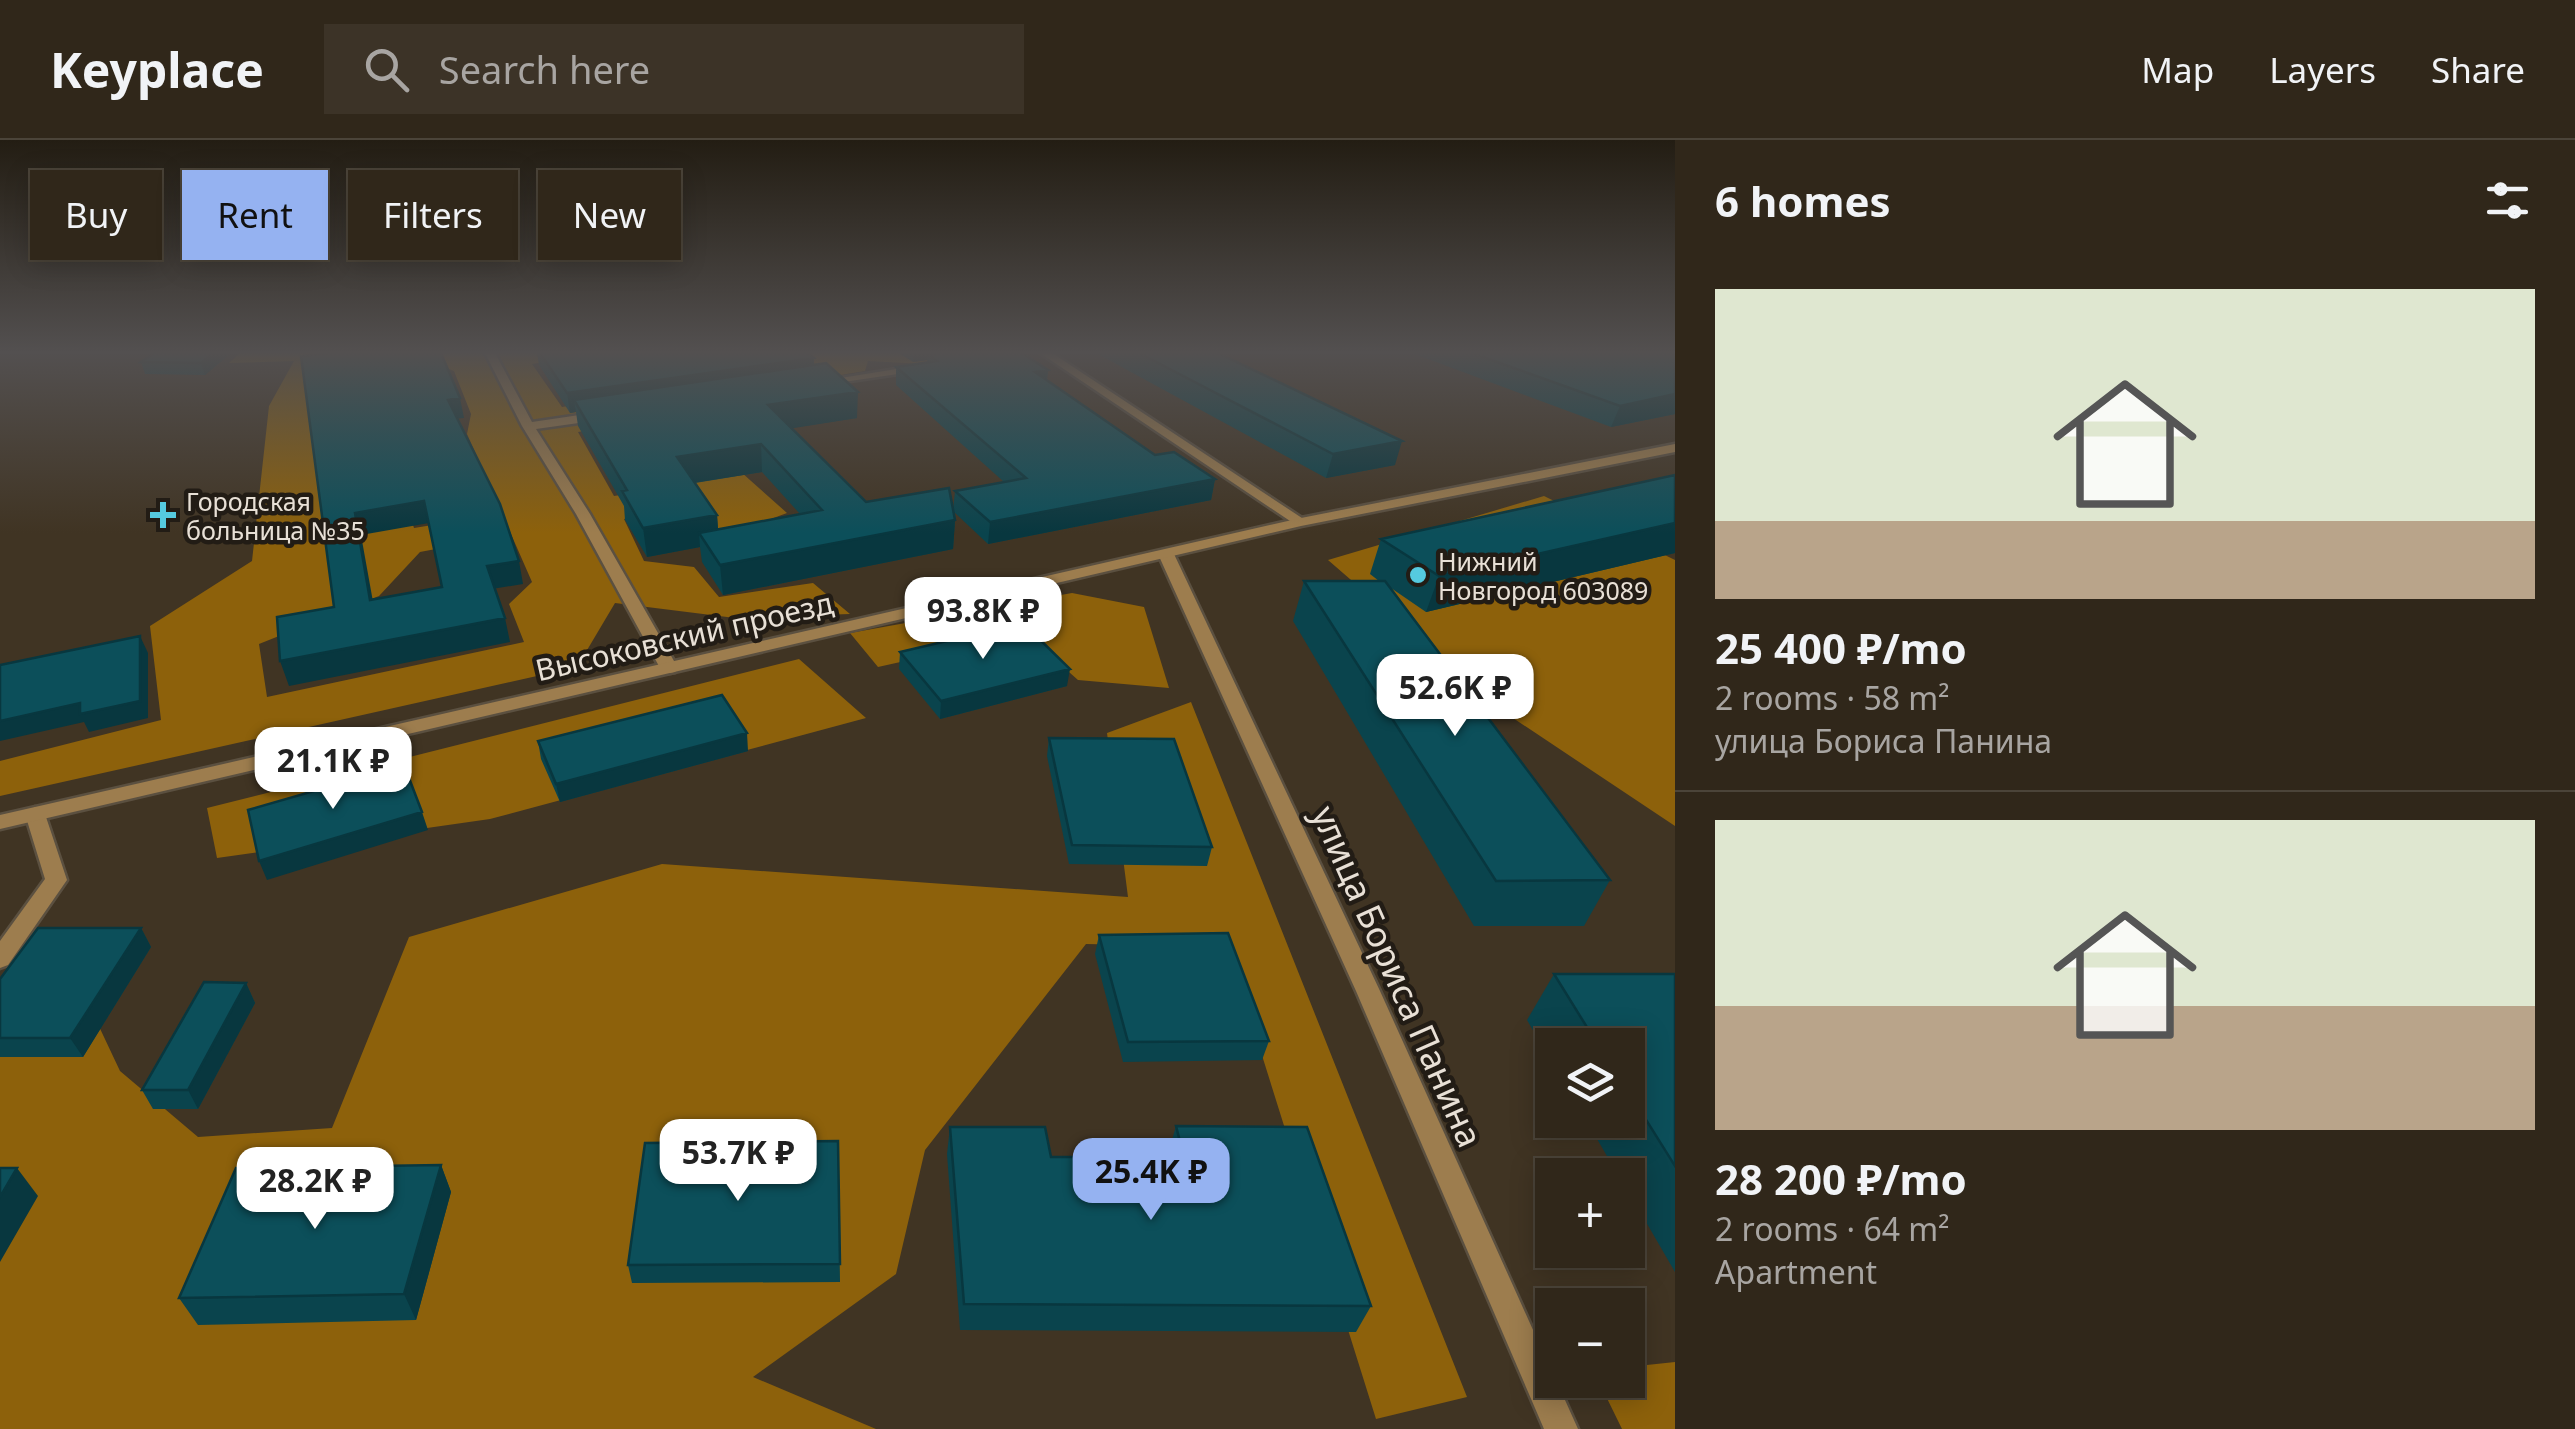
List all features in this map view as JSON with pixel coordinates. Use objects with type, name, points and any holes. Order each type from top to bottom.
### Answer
[{"type":"street","points":[[521,413],[670,668]]},
{"type":"street","points":[[528,426],[617,413]]},
{"type":"street","points":[[1136,413],[1300,522]]},
{"type":"street","name":"Высоковский проезд","points":[[0,822],[1300,522],[1675,448]]},
{"type":"street","name":"улица Бориса Панина","points":[[1166,554],[1368,991],[1561,1429]]},
{"type":"street","points":[[0,959],[56,880],[35,814]]},
{"type":"shaded area","points":[[268,413],[386,413],[392,460],[414,528],[494,515],[499,537],[420,552],[379,596],[259,644],[267,697],[524,642],[509,604],[532,582],[467,434],[471,413],[644,413],[650,420],[578,432],[614,496],[692,484],[732,464],[787,513],[724,536],[697,506],[624,519],[644,561],[694,567],[719,597],[813,583],[850,614],[735,618],[615,603],[577,667],[0,796],[0,761],[161,720],[150,626],[252,561]]},
{"type":"shaded area","points":[[1544,496],[1675,560],[1675,826],[1501,710],[1328,560]]},
{"type":"shaded area","points":[[1072,593],[1144,607],[1169,688],[1078,680],[1026,634],[878,667],[850,633]]},
{"type":"shaded area","points":[[799,659],[866,718],[490,819],[217,858],[207,808]]},
{"type":"shaded area","points":[[1191,702],[1467,1397],[1376,1419],[1228,947],[1086,944],[925,1150],[896,1274],[753,1377],[876,1429],[0,1429],[0,999],[54,931],[120,1071],[198,1137],[332,1128],[409,937],[662,864],[1128,897],[1107,733]]},
{"type":"shaded area","points":[[1675,1362],[1675,1429],[1622,1429],[1607,1398],[1645,1398],[1645,1365]]},
{"type":"building","points":[[309,413],[455,413],[500,504],[519,561],[487,566],[505,618],[280,661],[277,617],[334,607]],"holes":[[[424,501],[442,587],[370,600],[355,513]]]},
{"type":"building","points":[[582,413],[776,413],[866,502],[949,488],[955,520],[720,565],[699,533],[822,510],[761,444],[677,457],[717,515],[643,528],[622,491],[627,490]]},
{"type":"building","points":[[950,413],[1094,413],[1155,455],[1174,452],[1215,479],[990,522],[955,491],[1026,478]]},
{"type":"building","points":[[1255,413],[1344,413],[1402,441],[1333,454]]},
{"type":"building","points":[[1675,475],[1675,523],[1439,576],[1381,539]]},
{"type":"building","points":[[1304,581],[1385,581],[1610,880],[1496,881]]},
{"type":"building","points":[[1023,623],[1070,669],[941,701],[900,652]]},
{"type":"building","points":[[140,636],[140,701],[80,714],[80,703],[0,721],[0,665]]},
{"type":"building","points":[[722,695],[747,733],[556,784],[538,741]]},
{"type":"building","points":[[1049,738],[1174,739],[1212,847],[1072,845]]},
{"type":"building","points":[[404,765],[422,812],[259,861],[248,810]]},
{"type":"building","points":[[38,928],[141,928],[70,1038],[0,1038],[0,979]]},
{"type":"building","points":[[1228,933],[1269,1041],[1128,1042],[1099,935]]},
{"type":"building","points":[[1554,974],[1675,974],[1675,1166],[1645,1118],[1645,1028],[1587,1028]]},
{"type":"building","points":[[204,982],[246,983],[188,1090],[142,1090]]},
{"type":"building","points":[[1176,1126],[1307,1127],[1371,1306],[964,1304],[950,1127],[1045,1127],[1051,1157],[1184,1157]]},
{"type":"building","points":[[838,1141],[840,1264],[628,1265],[645,1143]]},
{"type":"building","points":[[441,1165],[404,1294],[179,1298],[236,1168]]},
{"type":"building","points":[[0,1168],[17,1168],[0,1197]]},
{"type":"place","name":"Городская больница №35","points":[[163,515]]},
{"type":"place","name":"Нижний Новгород 603089","points":[[1418,575]]}]
